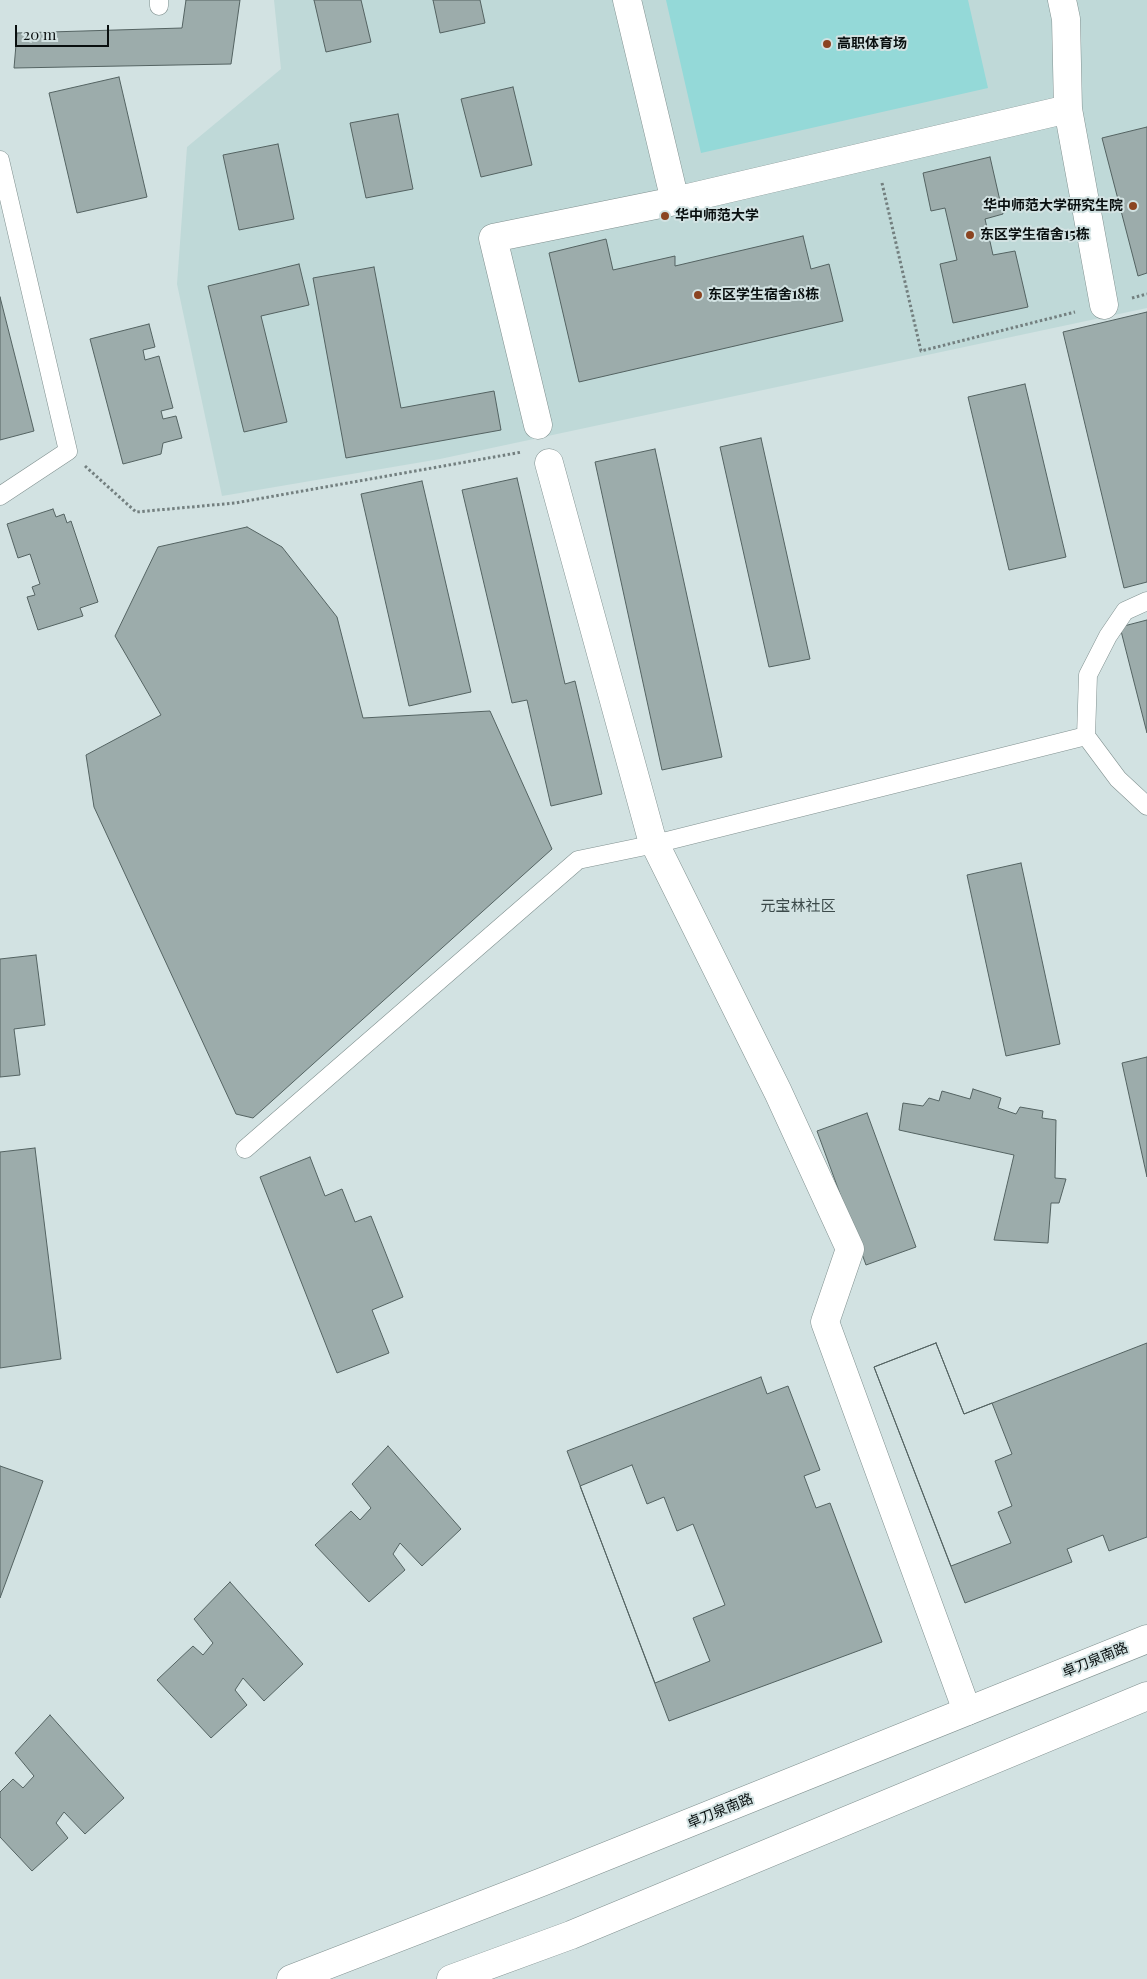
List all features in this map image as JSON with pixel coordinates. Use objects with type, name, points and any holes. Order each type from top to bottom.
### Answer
[{"type":"street","points":[[627,0],[675,201]]},
{"type":"street","points":[[1062,0],[1066,19],[1068,110],[1104,305]]},
{"type":"street","points":[[538,425],[493,238],[675,201],[1068,110]]},
{"type":"street","points":[[537,457],[651,836],[778,1092],[850,1248],[825,1322],[967,1711]]},
{"type":"street","name":"卓刀泉南路","points":[[291,1979],[542,1882],[1147,1639]]},
{"type":"street","points":[[451,1979],[571,1935],[1147,1696]]},
{"type":"lane","points":[[0,160],[2,179],[68,451],[0,496]]},
{"type":"lane","points":[[1147,601],[1125,610],[1108,636],[1088,675],[1086,736],[1118,779],[1147,806]]},
{"type":"lane","points":[[245,1148],[578,860],[655,844],[1086,736]]},
{"type":"path","points":[[876,155],[921,351],[1104,305]]},
{"type":"path","points":[[68,451],[136,512],[235,503],[537,457]]},
{"type":"shaded area","name":"华中师范大学","points":[[274,0],[1147,0],[1147,308],[440,459],[222,496],[177,284],[187,147],[281,69]]},
{"type":"shaded area","name":"高职体育场","points":[[666,0],[968,0],[988,88],[701,153]]},
{"type":"building","points":[[186,0],[240,0],[231,64],[14,68],[17,33],[182,28]]},
{"type":"building","points":[[314,0],[361,0],[371,42],[326,52]]},
{"type":"building","points":[[433,0],[480,0],[485,23],[440,33]]},
{"type":"building","points":[[119,77],[147,197],[77,213],[49,93]]},
{"type":"building","points":[[513,87],[532,165],[481,177],[461,99]]},
{"type":"building","points":[[398,114],[413,189],[366,198],[350,123]]},
{"type":"building","name":"华中师范大学研究生院","points":[[1147,127],[1147,273],[1138,276],[1102,138]]},
{"type":"building","points":[[278,144],[294,219],[239,230],[223,155]]},
{"type":"building","name":"东区学生宿舍15栋","points":[[990,157],[1003,214],[985,219],[993,255],[1015,251],[1028,307],[953,323],[940,264],[957,260],[945,208],[931,211],[923,173]]},
{"type":"building","name":"东区学生宿舍18栋","points":[[803,236],[811,269],[829,264],[843,321],[579,382],[549,253],[606,239],[613,270],[675,256],[675,266]]},
{"type":"building","points":[[299,264],[309,305],[261,316],[287,422],[244,432],[208,286]]},
{"type":"building","points":[[374,267],[401,408],[494,391],[501,430],[346,458],[313,278]]},
{"type":"building","points":[[0,297],[34,431],[0,440]]},
{"type":"building","points":[[1147,312],[1147,582],[1124,588],[1063,332]]},
{"type":"building","points":[[149,324],[155,347],[143,350],[145,360],[159,356],[173,408],[161,411],[163,419],[176,416],[182,438],[163,443],[161,454],[123,464],[90,339]]},
{"type":"building","points":[[1025,384],[1066,557],[1009,570],[968,397]]},
{"type":"building","points":[[761,438],[810,659],[769,667],[720,447]]},
{"type":"building","points":[[655,449],[722,757],[662,770],[595,462]]},
{"type":"building","points":[[517,478],[565,684],[575,681],[602,794],[551,806],[527,700],[512,703],[462,490]]},
{"type":"building","points":[[422,481],[471,692],[409,706],[361,494]]},
{"type":"building","points":[[53,509],[56,517],[64,514],[67,523],[71,521],[98,602],[80,608],[83,616],[38,630],[27,597],[35,595],[32,587],[40,584],[30,554],[18,558],[7,524]]},
{"type":"building","points":[[247,527],[282,547],[337,617],[363,718],[490,711],[552,849],[253,1118],[236,1114],[94,807],[86,755],[161,715],[115,636],[158,547]]},
{"type":"building","points":[[1147,620],[1147,733],[1120,627]]},
{"type":"building","points":[[1021,863],[1060,1044],[1006,1056],[967,875]]},
{"type":"building","points":[[36,955],[45,1025],[14,1029],[20,1075],[0,1077],[0,959]]},
{"type":"building","points":[[1147,1057],[1147,1177],[1122,1063]]},
{"type":"building","points":[[973,1089],[1001,1098],[998,1108],[1016,1114],[1020,1107],[1043,1111],[1042,1118],[1056,1120],[1055,1178],[1066,1179],[1059,1203],[1051,1203],[1048,1243],[994,1240],[1014,1155],[899,1130],[903,1103],[923,1106],[929,1098],[939,1101],[942,1091],[970,1099]]},
{"type":"building","points":[[867,1113],[916,1247],[866,1265],[817,1131]]},
{"type":"building","points":[[35,1148],[61,1359],[0,1368],[0,1152]]},
{"type":"building","points":[[310,1157],[325,1196],[342,1189],[355,1222],[371,1216],[403,1297],[372,1310],[389,1353],[337,1373],[260,1177]]},
{"type":"building","points":[[936,1343],[964,1414],[992,1403],[1012,1454],[995,1461],[1012,1506],[998,1512],[1011,1543],[951,1566],[874,1367]]},
{"type":"building","points":[[936,1343],[964,1414],[1147,1343],[1147,1537],[1109,1551],[1103,1535],[1067,1549],[1072,1562],[965,1603],[874,1367]]},
{"type":"building","points":[[761,1377],[767,1394],[788,1386],[820,1470],[804,1476],[816,1508],[830,1503],[882,1642],[669,1721],[567,1451]]},
{"type":"building","points":[[388,1446],[461,1529],[422,1566],[400,1543],[393,1554],[405,1570],[369,1602],[315,1545],[351,1511],[360,1520],[371,1508],[352,1484]]},
{"type":"building","points":[[632,1465],[647,1504],[664,1497],[677,1531],[693,1524],[725,1605],[693,1618],[710,1661],[655,1683],[580,1486]]},
{"type":"building","points":[[0,1466],[43,1481],[0,1598]]},
{"type":"building","points":[[230,1582],[303,1664],[264,1701],[243,1678],[235,1690],[247,1705],[211,1738],[157,1680],[193,1646],[203,1655],[213,1643],[194,1619]]},
{"type":"building","points":[[50,1715],[124,1798],[85,1834],[64,1812],[56,1823],[68,1838],[32,1871],[0,1837],[0,1792],[13,1779],[23,1788],[34,1776],[15,1753]]},
{"type":"place","name":"高职体育场","points":[[827,44]]},
{"type":"place","name":"华中师范大学研究生院","points":[[1133,206]]},
{"type":"place","name":"华中师范大学","points":[[665,216]]},
{"type":"place","name":"东区学生宿舍15栋","points":[[970,235]]},
{"type":"place","name":"东区学生宿舍18栋","points":[[698,295]]},
{"type":"district","name":"元宝林社区","points":[[798,906]]}]
